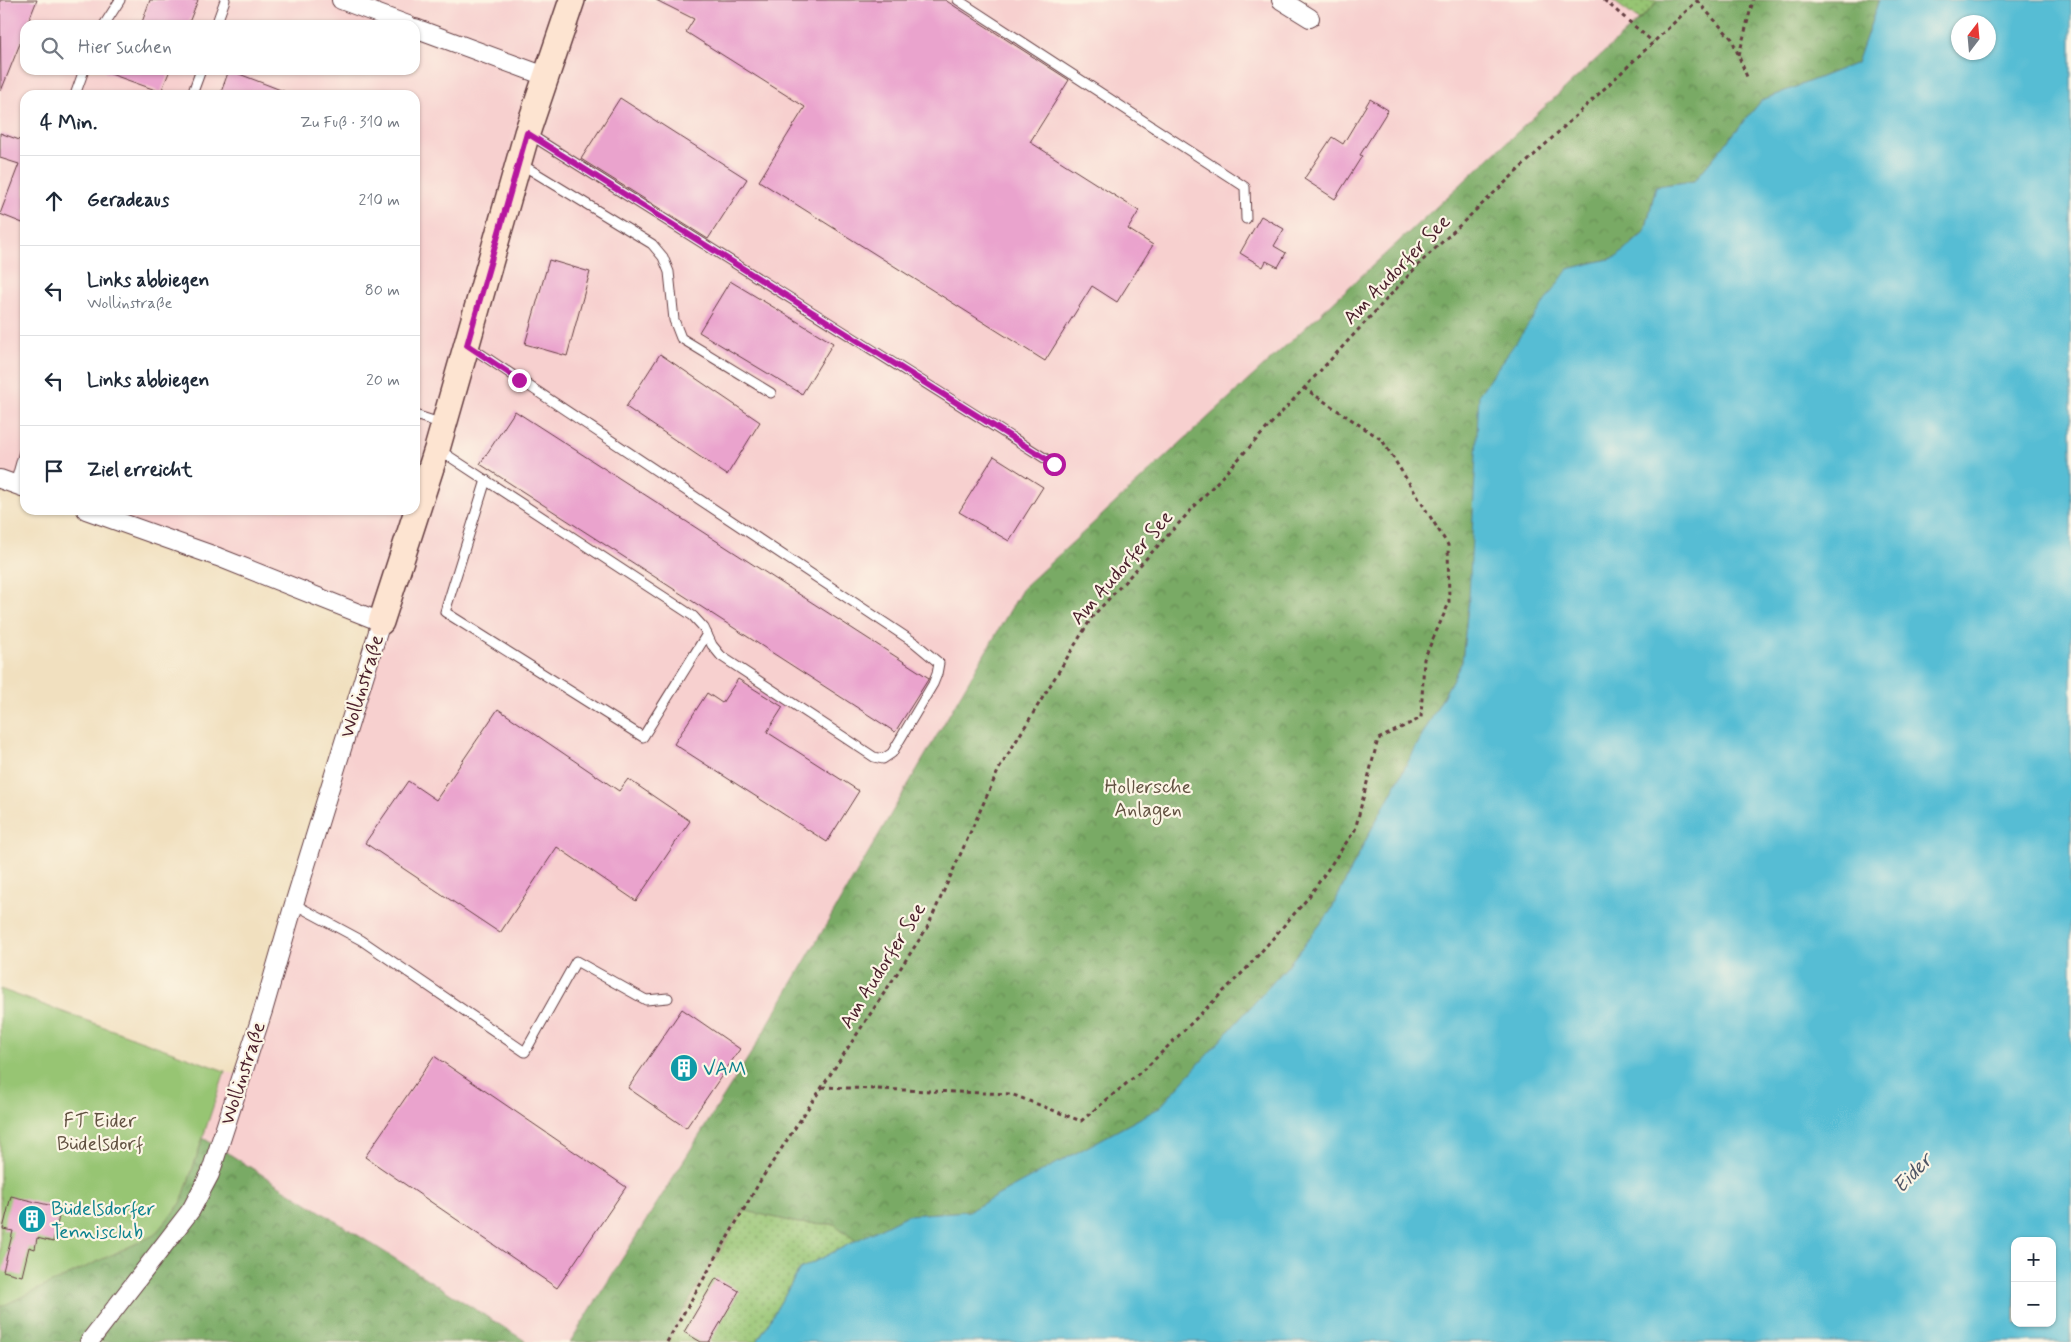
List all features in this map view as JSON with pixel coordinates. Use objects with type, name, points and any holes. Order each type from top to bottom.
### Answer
[{"type":"street","points":[[341,0],[395,20]]},
{"type":"street","name":"Wollinstraße","points":[[420,502],[437,449],[527,133],[572,0]]},
{"type":"street","points":[[1281,0],[1310,18]]},
{"type":"street","points":[[420,30],[545,76]]},
{"type":"street","points":[[100,515],[218,557],[381,622]]},
{"type":"street","name":"Wollinstraße","points":[[89,1342],[191,1210],[210,1174],[263,1011],[294,904],[416,515]]},
{"type":"lane","points":[[107,20],[120,0]]},
{"type":"lane","points":[[218,20],[225,0]]},
{"type":"lane","points":[[958,0],[1245,188],[1246,219]]},
{"type":"lane","points":[[77,90],[82,75]]},
{"type":"lane","points":[[194,89],[199,75]]},
{"type":"lane","points":[[527,133],[1054,464]]},
{"type":"lane","points":[[518,163],[652,244],[663,257],[668,272],[674,320],[681,338],[771,393]]},
{"type":"lane","points":[[437,449],[692,616],[704,628],[712,645],[721,656],[874,757],[883,759],[892,753],[937,674],[938,664],[915,643],[467,345]]},
{"type":"lane","points":[[420,417],[444,424]]},
{"type":"lane","points":[[13,484],[20,463]]},
{"type":"lane","points":[[486,480],[445,612],[643,737],[707,634]]},
{"type":"lane","points":[[294,904],[360,940],[525,1052],[576,961],[646,1000],[668,998]]},
{"type":"path","points":[[1604,0],[1653,42]]},
{"type":"path","points":[[1698,0],[1732,39],[1747,77]]},
{"type":"path","name":"Am Audorfer See","points":[[667,1342],[762,1178],[927,928],[999,768],[1092,617],[1421,262],[1698,0]]},
{"type":"path","points":[[1739,55],[1753,0]]},
{"type":"path","points":[[822,1087],[1011,1094],[1080,1121],[1149,1065],[1246,969],[1308,898],[1355,830],[1378,739],[1421,718],[1424,659],[1448,603],[1448,545],[1382,440],[1304,388]]},
{"type":"shaded area","points":[[0,0],[1612,0],[1639,20],[1023,588],[753,1050],[570,1342],[527,1342],[203,1138],[225,1071],[238,1075],[379,624],[93,515],[420,515],[420,90],[20,90],[20,488],[0,481]]},
{"type":"green space","points":[[1612,0],[1657,0],[1653,7],[1639,20]]},
{"type":"green space","name":"Hollersche Anlagen","points":[[1657,0],[1879,0],[1857,63],[1762,100],[1694,181],[1656,186],[1645,231],[1617,257],[1568,269],[1469,597],[1462,662],[1370,832],[1330,912],[1285,969],[1159,1108],[969,1211],[907,1215],[856,1241],[834,1224],[798,1223],[742,1210],[666,1342],[570,1342],[753,1050],[1023,588],[1653,7]]},
{"type":"green space","name":"FT Eider Büdelsdorf","points":[[0,989],[225,1071],[181,1203],[154,1235],[0,1307]]},
{"type":"green space","points":[[203,1138],[527,1342],[0,1342],[0,1307],[154,1235],[181,1203]]},
{"type":"green space","points":[[744,1210],[798,1223],[835,1224],[856,1241],[800,1269],[757,1342],[668,1342]]},
{"type":"water","name":"Eider","points":[[1879,0],[2071,0],[2071,1342],[757,1342],[800,1269],[907,1215],[969,1211],[1159,1108],[1285,969],[1330,912],[1370,832],[1462,662],[1469,597],[1479,394],[1568,269],[1617,257],[1645,232],[1656,186],[1694,181],[1762,100],[1857,63]]},
{"type":"building","points":[[0,0],[37,0],[29,20],[20,20],[20,44],[1,91]]},
{"type":"building","points":[[150,0],[198,0],[190,20],[143,20]]},
{"type":"building","points":[[656,0],[945,0],[1069,80],[1030,142],[1139,211],[1128,229],[1153,245],[1117,302],[1092,286],[1045,361],[759,181],[805,107],[686,32],[694,19]]},
{"type":"building","points":[[113,75],[168,75],[162,90],[155,90]]},
{"type":"building","points":[[227,75],[242,75],[281,90],[222,90]]},
{"type":"building","points":[[620,98],[747,179],[708,239],[581,159]]},
{"type":"building","points":[[1370,99],[1388,110],[1335,199],[1304,179],[1332,137],[1343,144]]},
{"type":"building","points":[[0,133],[20,140],[20,222],[0,214],[19,164],[0,158]]},
{"type":"building","points":[[1261,216],[1284,229],[1274,246],[1286,253],[1278,267],[1266,261],[1263,267],[1240,253]]},
{"type":"building","points":[[549,260],[590,272],[567,356],[525,344]]},
{"type":"building","points":[[730,281],[833,343],[802,394],[699,332]]},
{"type":"building","points":[[660,354],[760,422],[727,475],[626,407]]},
{"type":"building","points":[[515,411],[929,678],[895,732],[480,464]]},
{"type":"building","points":[[994,456],[1043,487],[1009,541],[959,512]]},
{"type":"building","points":[[738,679],[783,707],[767,732],[859,791],[827,842],[674,744],[707,693],[722,703]]},
{"type":"building","points":[[498,709],[619,791],[628,779],[690,821],[636,901],[557,847],[500,933],[365,843],[408,781],[436,800]]},
{"type":"building","name":"VAM","points":[[682,1009],[740,1049],[686,1128],[628,1088]]},
{"type":"building","points":[[434,1056],[626,1187],[557,1288],[365,1157]]},
{"type":"building","name":"Büdelsdorfer Tennisclub","points":[[11,1196],[61,1208],[53,1242],[37,1238],[35,1249],[29,1247],[22,1276],[3,1271],[13,1231],[3,1229]]},
{"type":"building","points":[[716,1278],[739,1291],[709,1342],[701,1342],[684,1332]]},
{"type":"place","name":"VAM","points":[[684,1068]]},
{"type":"place","name":"Büdelsdorfer Tennisclub","points":[[32,1219]]},
{"type":"route","points":[[519,380],[467,345],[527,133],[1054,464]]}]
